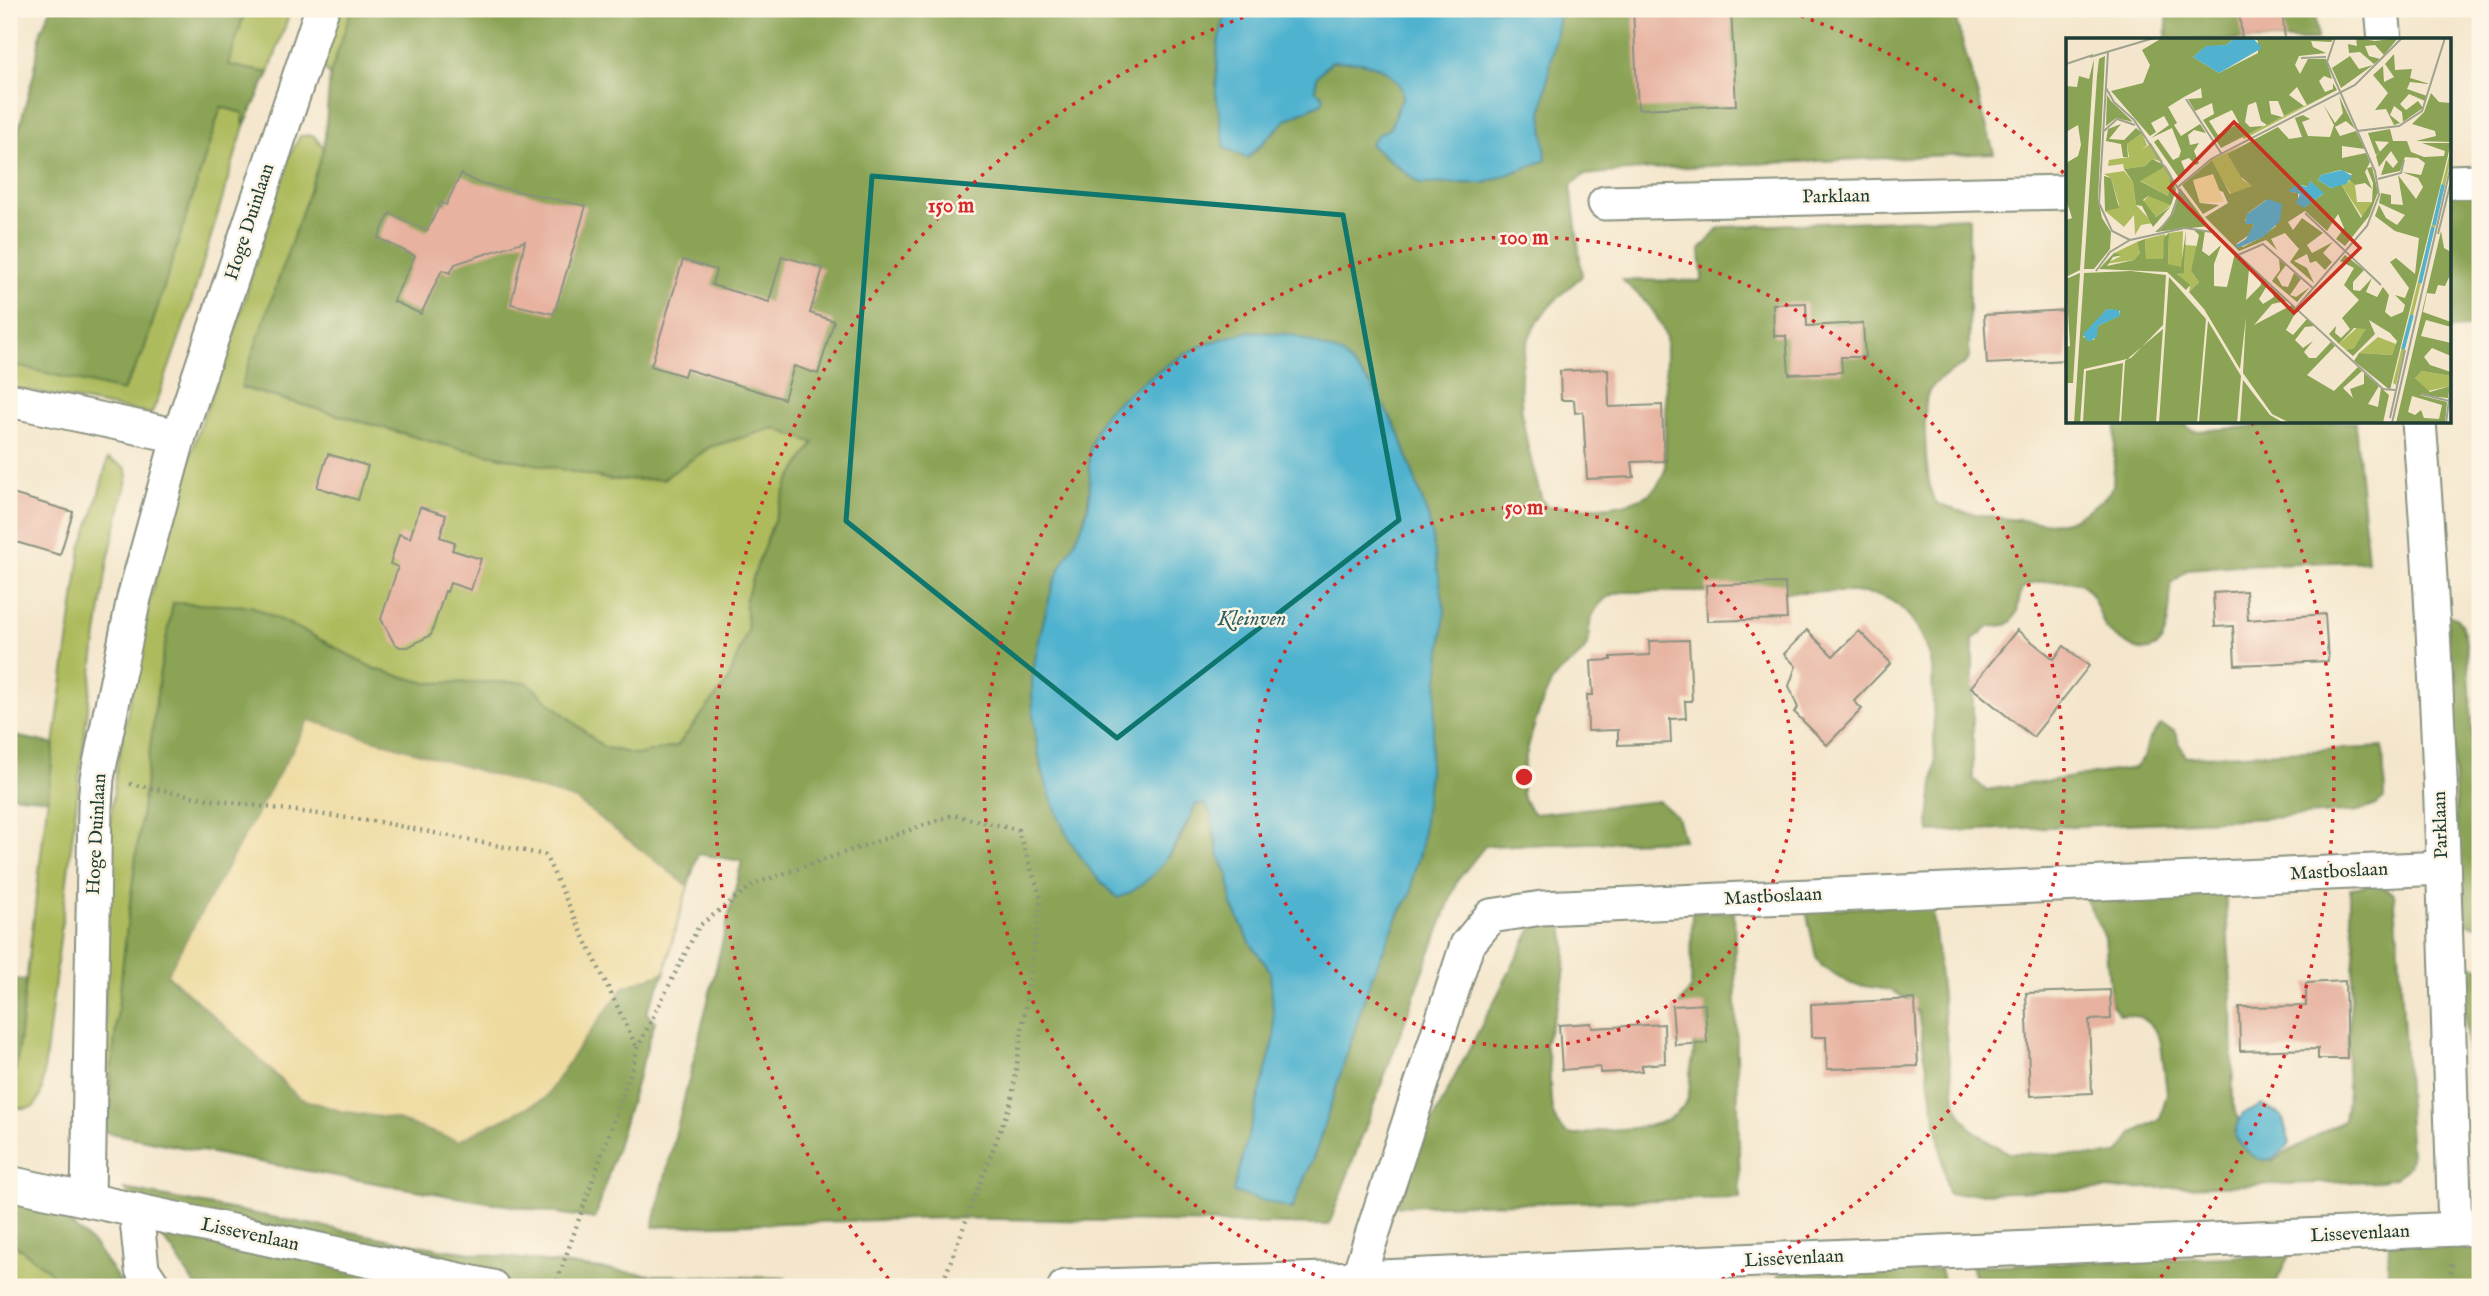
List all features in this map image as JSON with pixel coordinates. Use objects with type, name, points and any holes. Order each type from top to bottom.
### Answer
[{"type":"street","name":"Hoge Duinlaan","points":[[88,1199],[97,778],[134,598],[180,436],[322,9]]},
{"type":"street","points":[[2382,9],[2385,38]]},
{"type":"street","points":[[2450,182],[2480,181]]},
{"type":"street","name":"Parklaan","points":[[1605,203],[2066,192]]},
{"type":"street","points":[[9,400],[180,436]]},
{"type":"street","name":"Parklaan","points":[[2419,424],[2428,524],[2443,868],[2467,1229]]},
{"type":"street","name":"Mastboslaan","points":[[1359,1278],[1466,946],[1491,916],[1542,908],[2443,868]]},
{"type":"street","name":"Lissevenlaan","points":[[9,1183],[492,1287]]},
{"type":"street","points":[[136,1210],[142,1269],[154,1287]]},
{"type":"street","name":"Lissevenlaan","points":[[1065,1287],[1359,1278],[2467,1229]]},
{"type":"path","points":[[97,778],[213,800],[379,822],[545,855],[637,1049]]},
{"type":"path","points":[[555,1287],[637,1049],[699,926],[754,884],[953,815],[1018,830],[1041,898],[1012,1099],[940,1287]]},
{"type":"highlighted area","points":[[872,176],[1343,215],[1399,520],[1117,738],[846,521]]},
{"type":"green space","points":[[51,9],[246,9],[228,65],[269,73],[244,126],[243,113],[221,107],[143,353],[122,391],[9,364],[9,166],[34,73],[41,31]]},
{"type":"green space","points":[[246,9],[291,9],[269,73],[227,65]]},
{"type":"green space","points":[[340,9],[352,9],[330,75],[322,67]]},
{"type":"green space","points":[[352,9],[1227,9],[1218,43],[1216,94],[1225,148],[1248,158],[1287,119],[1322,103],[1322,94],[1315,91],[1317,76],[1332,61],[1362,62],[1385,70],[1400,85],[1403,95],[1390,128],[1377,135],[1370,145],[1420,184],[1485,183],[1545,160],[1542,112],[1560,9],[1953,9],[1994,153],[1664,168],[1584,175],[1571,185],[1582,276],[1540,318],[1529,338],[1523,360],[1521,408],[1542,500],[1547,506],[1573,507],[1627,503],[1653,491],[1665,470],[1666,338],[1648,305],[1622,280],[1700,281],[1700,250],[1718,229],[1724,227],[1969,217],[1969,358],[1931,388],[1926,401],[1927,467],[1932,495],[1936,502],[1976,514],[2016,520],[2061,522],[2074,518],[2097,503],[2113,487],[2116,424],[2184,424],[2198,431],[2286,424],[2355,424],[2368,561],[2188,569],[2171,584],[2166,631],[2161,641],[2155,648],[2145,650],[2132,647],[2108,631],[2091,594],[2083,585],[2057,581],[2028,585],[2021,590],[2017,612],[2011,622],[1989,627],[1973,639],[1973,779],[1986,790],[2135,768],[2144,758],[2148,741],[2161,725],[2174,731],[2186,757],[2383,747],[2385,798],[2374,806],[2358,811],[2270,818],[1930,832],[1935,767],[1932,666],[1921,634],[1900,607],[1881,596],[1853,592],[1622,592],[1600,604],[1590,622],[1587,646],[1557,675],[1549,688],[1526,755],[1523,797],[1535,814],[1659,801],[1677,817],[1684,840],[1485,846],[1457,881],[1329,1225],[946,1218],[653,1227],[742,861],[698,854],[688,886],[576,800],[167,975],[235,1035],[299,1098],[341,1111],[395,1119],[458,1141],[544,1099],[624,987],[665,972],[646,1013],[655,1021],[595,1219],[472,1200],[105,1132],[126,934],[160,671],[173,603],[251,606],[375,669],[426,683],[526,682],[603,747],[637,755],[677,746],[728,681],[748,629],[745,602],[758,563],[788,483],[814,443],[774,428],[710,447],[663,479],[611,480],[440,444],[241,387],[324,148],[330,75]],"holes":[[[1250,331],[1293,335],[1371,385],[1399,433],[1429,520],[1421,850],[1413,875],[1411,894],[1400,912],[1370,981],[1317,1148],[1292,1209],[1234,1192],[1275,1037],[1270,971],[1250,942],[1232,905],[1229,877],[1219,856],[1211,814],[1205,805],[1196,804],[1169,857],[1044,780],[1032,689],[1036,653],[1052,589],[1077,540],[1085,517],[1090,482],[1089,458]]]},
{"type":"green space","points":[[2168,9],[2315,9],[2317,38],[2166,38]]},
{"type":"green space","points":[[221,107],[243,113],[244,126],[189,310],[151,414],[9,387],[9,364],[123,391],[143,353]]},
{"type":"green space","points":[[313,135],[324,148],[242,388],[440,444],[611,480],[663,479],[710,447],[774,428],[814,442],[788,483],[758,563],[745,602],[748,629],[728,681],[677,746],[637,755],[603,747],[526,682],[426,683],[375,669],[308,633],[160,671],[126,934],[105,1132],[106,853],[117,765],[149,603],[171,518],[201,423],[231,344],[287,160],[300,136]]},
{"type":"green space","points":[[2480,191],[2480,319],[2467,328],[2450,329],[2450,192]]},
{"type":"green space","points":[[108,459],[125,467],[128,475],[108,560],[95,649],[42,1088],[38,1101],[32,1107],[9,1107],[81,548]]},
{"type":"green space","points":[[2447,615],[2456,618],[2461,624],[2469,670],[2473,742],[2480,790],[2480,927],[2461,922]]},
{"type":"green space","points":[[9,735],[54,744],[48,799],[9,795]]},
{"type":"green space","points":[[2379,884],[2394,894],[2411,1157],[2409,1166],[2395,1178],[2380,1181],[1948,1194],[1918,1013],[1908,999],[1890,990],[1851,984],[1822,966],[1816,957],[1806,910],[1932,904],[1948,1052],[1956,1105],[1961,1115],[1972,1129],[2009,1153],[2098,1156],[2118,1154],[2133,1133],[2160,1119],[2167,1093],[2161,1043],[2153,1027],[2140,1017],[2120,1014],[2111,1004],[2105,937],[2085,898],[2225,891],[2232,1000],[2233,1104],[2239,1120],[2234,1132],[2272,1161],[2344,1120],[2348,1093],[2347,1058],[2355,943],[2350,888]]},
{"type":"green space","points":[[1692,912],[1734,912],[1740,1198],[1391,1206],[1537,919],[1562,919],[1565,936],[1563,983],[1545,1044],[1552,1110],[1560,1127],[1573,1135],[1635,1128],[1659,1123],[1679,1111],[1688,1098],[1694,1050],[1692,1039],[1678,1014],[1681,1002],[1691,988]]},
{"type":"green space","points":[[2461,965],[2480,967],[2480,1166],[2474,1136]]},
{"type":"green space","points":[[9,979],[26,980],[17,1060],[9,1098]]},
{"type":"green space","points":[[9,1177],[61,1215],[95,1246],[124,1287],[61,1287],[48,1270],[9,1240]]},
{"type":"green space","points":[[124,1189],[441,1249],[650,1275],[784,1278],[768,1287],[196,1287],[173,1251]]},
{"type":"green space","points":[[9,1240],[48,1270],[61,1287],[9,1287]]},
{"type":"green space","points":[[2480,1240],[2480,1287],[2387,1287],[2389,1243]]},
{"type":"green space","points":[[2289,1255],[2274,1287],[1978,1287],[1971,1266]]},
{"type":"green space","points":[[1940,1269],[1945,1287],[1778,1287],[1778,1274]]},
{"type":"sand","points":[[309,720],[576,800],[688,886],[665,972],[624,987],[544,1099],[458,1141],[395,1119],[341,1111],[299,1098],[167,974]]},
{"type":"water","points":[[1227,9],[1560,9],[1542,112],[1546,160],[1485,183],[1420,184],[1370,144],[1377,135],[1390,128],[1403,95],[1400,85],[1385,70],[1362,62],[1332,61],[1317,76],[1315,90],[1324,97],[1322,103],[1287,119],[1247,158],[1225,148],[1216,94],[1218,43]]},
{"type":"water","name":"Kleinven","points":[[1250,331],[1293,335],[1342,354],[1371,385],[1399,433],[1429,520],[1445,611],[1421,850],[1413,875],[1411,894],[1400,912],[1370,981],[1317,1148],[1292,1209],[1233,1192],[1275,1037],[1270,971],[1250,942],[1232,905],[1229,877],[1219,856],[1211,814],[1205,805],[1196,804],[1166,859],[1145,882],[1118,898],[1097,878],[1079,855],[1053,803],[1037,746],[1032,688],[1036,653],[1052,589],[1081,529],[1088,507],[1089,455],[1101,419],[1132,390],[1177,359],[1205,345]]},
{"type":"water","points":[[2262,1105],[2282,1116],[2290,1143],[2280,1154],[2269,1160],[2251,1155],[2235,1135],[2243,1114]]},
{"type":"building","points":[[1633,9],[1731,9],[1736,105],[1638,109]]},
{"type":"building","points":[[2239,9],[2282,9],[2285,38],[2242,38]]},
{"type":"building","points":[[461,174],[476,182],[586,206],[554,314],[511,304],[525,241],[455,264],[450,273],[442,270],[421,314],[393,301],[415,256],[378,238],[390,213],[427,231],[441,202],[446,205]]},
{"type":"building","points":[[782,256],[823,268],[810,313],[834,321],[818,374],[794,366],[784,399],[686,369],[684,376],[651,366],[683,260],[716,270],[712,285],[769,302]]},
{"type":"building","points":[[1806,303],[1807,326],[1863,323],[1865,357],[1841,357],[1842,372],[1789,374],[1786,336],[1774,336],[1773,304]]},
{"type":"building","points":[[2066,310],[2066,360],[1987,364],[1984,315]]},
{"type":"building","points":[[1608,369],[1609,407],[1662,405],[1664,461],[1632,462],[1634,477],[1587,479],[1583,412],[1575,413],[1574,400],[1561,400],[1560,371]]},
{"type":"building","points":[[328,454],[368,466],[358,500],[317,487]]},
{"type":"building","points":[[9,493],[73,512],[60,555],[9,540]]},
{"type":"building","points":[[420,507],[446,515],[440,537],[455,542],[452,550],[481,559],[471,590],[450,583],[431,635],[408,647],[400,647],[394,643],[381,619],[398,567],[390,564],[399,534],[410,538]]},
{"type":"building","points":[[1785,583],[1787,619],[1707,621],[1706,585]]},
{"type":"building","points":[[2246,591],[2248,620],[2325,614],[2328,661],[2235,665],[2233,626],[2215,627],[2213,593]]},
{"type":"building","points":[[1807,630],[1833,656],[1859,631],[1891,663],[1854,701],[1862,709],[1827,745],[1794,712],[1798,708],[1789,686],[1796,666],[1784,654]]},
{"type":"building","points":[[2017,630],[2054,659],[2064,646],[2089,666],[2033,737],[1971,687]]},
{"type":"building","points":[[1689,640],[1692,701],[1685,701],[1686,718],[1670,719],[1671,743],[1618,745],[1618,730],[1588,731],[1587,695],[1593,695],[1591,661],[1650,655],[1649,641]]},
{"type":"building","points":[[2345,981],[2347,1059],[2318,1059],[2318,1049],[2240,1051],[2239,1007],[2306,1006],[2306,983]]},
{"type":"building","points":[[2110,990],[2111,1019],[2089,1020],[2092,1093],[2030,1096],[2026,993]]},
{"type":"building","points":[[1915,999],[1918,1066],[1827,1069],[1826,1037],[1812,1037],[1811,1004]]},
{"type":"building","points":[[1705,1004],[1707,1043],[1675,1045],[1672,1006]]},
{"type":"building","points":[[1591,1023],[1592,1028],[1664,1024],[1665,1063],[1642,1065],[1642,1071],[1600,1073],[1600,1067],[1562,1070],[1559,1025]]}]
